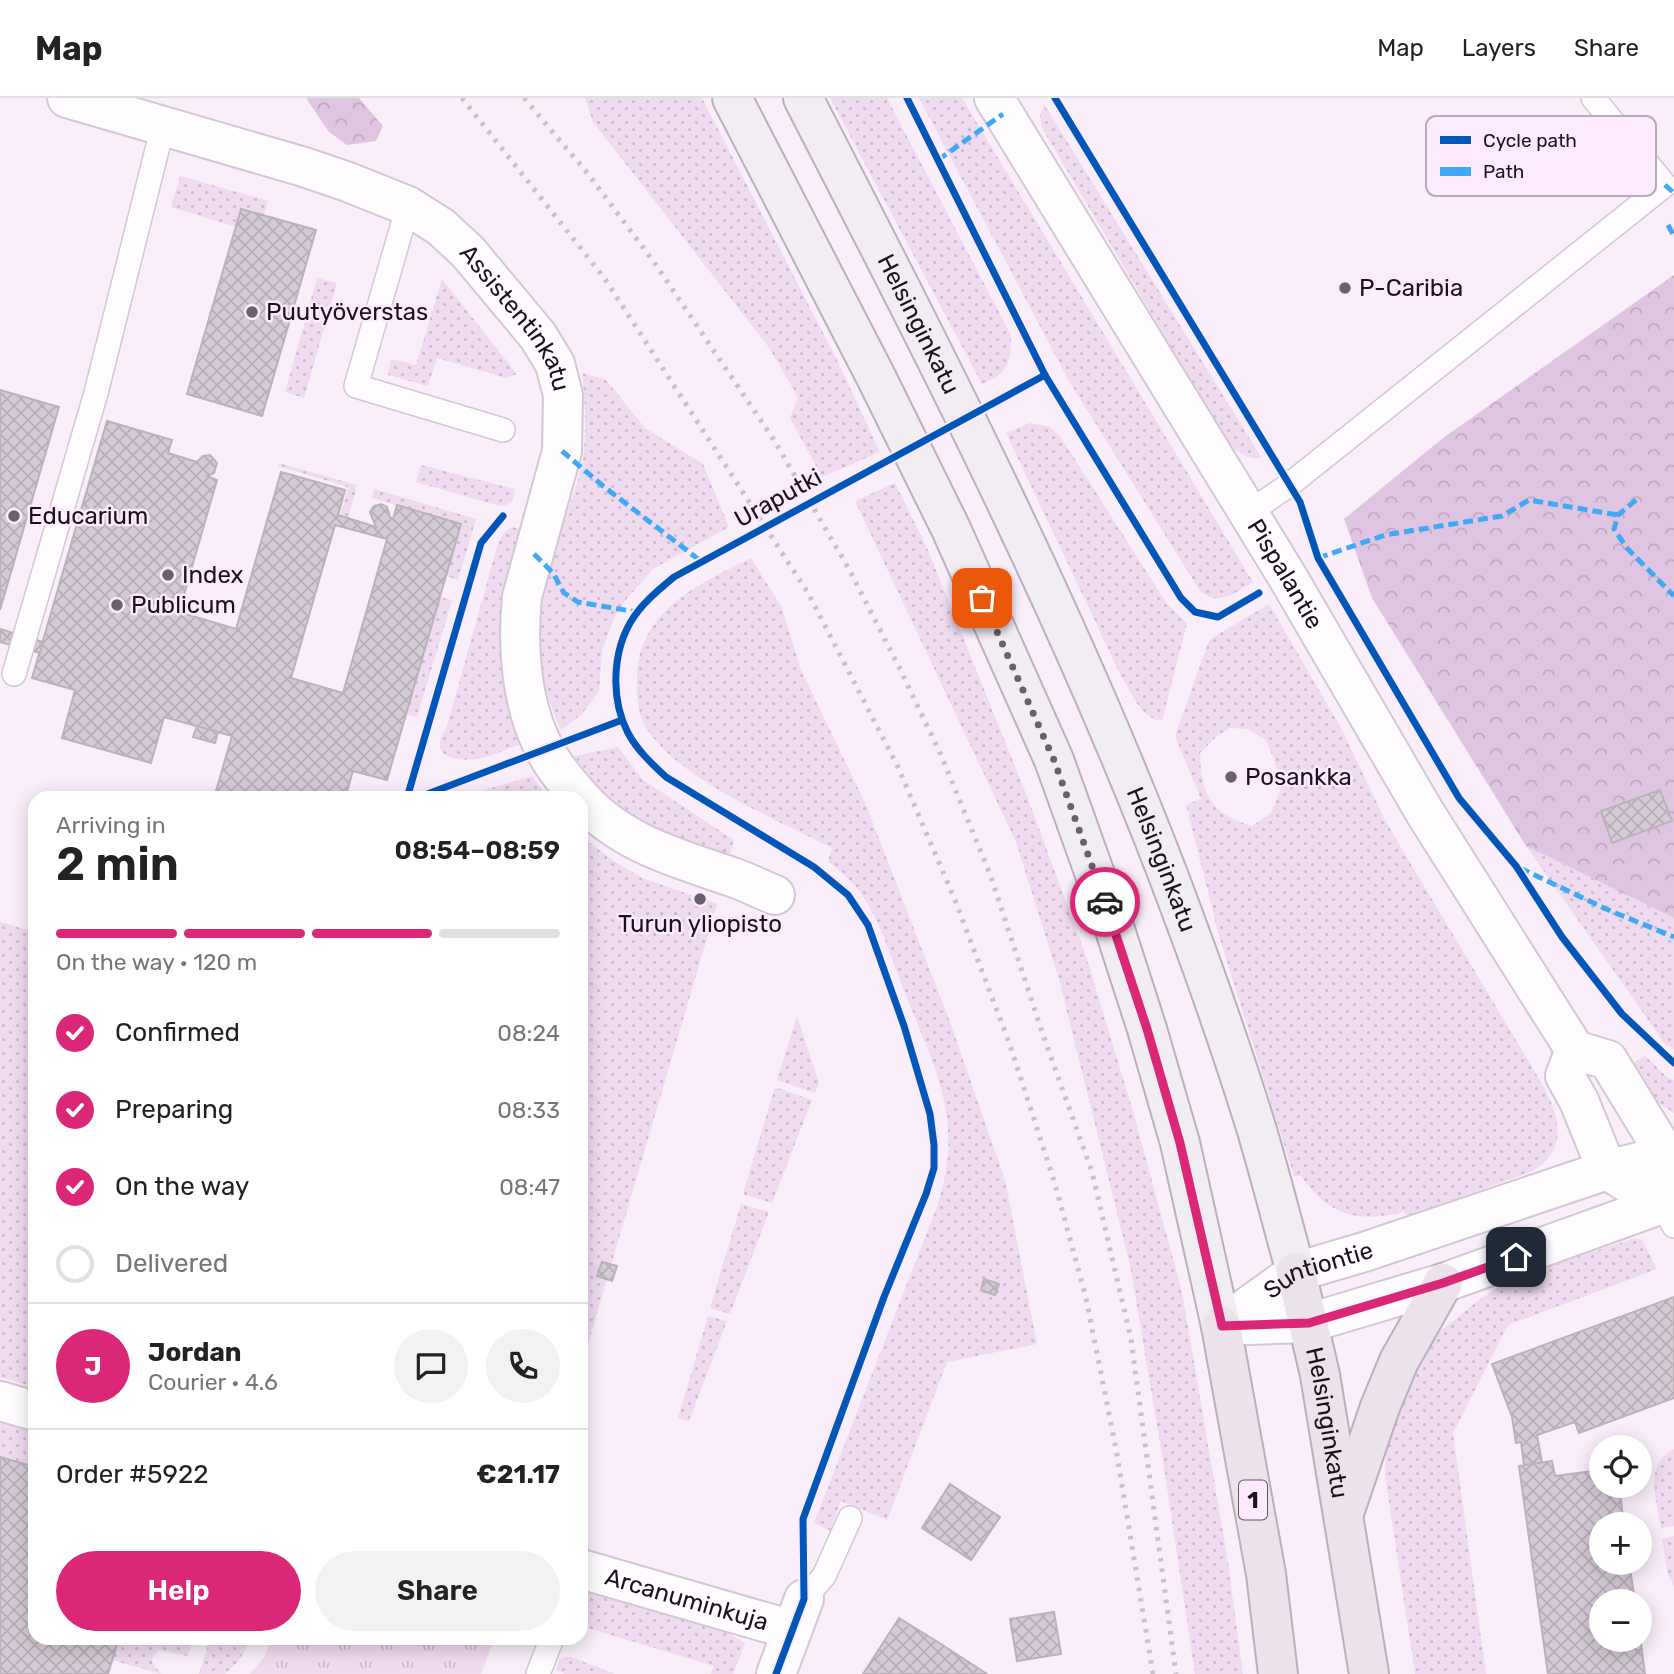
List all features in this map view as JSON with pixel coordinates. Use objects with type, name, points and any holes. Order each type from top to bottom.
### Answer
[{"type":"highway","name":"Helsinginkatu","points":[[1296,1272],[1309,1323],[1344,1512],[1369,1674]]},
{"type":"highway","points":[[1344,1512],[1380,1407],[1399,1361],[1443,1283]]},
{"type":"highway","name":"1","points":[[1222,1326],[1266,1574],[1278,1674]]},
{"type":"main road","points":[[732,98],[951,529],[1054,760],[1115,930],[1180,1143],[1222,1326]]},
{"type":"main road","name":"Helsinginkatu","points":[[803,98],[934,352],[1007,502],[1107,724],[1182,911],[1255,1125],[1296,1272]]},
{"type":"street","name":"Assistentinkatu","points":[[67,98],[304,167],[408,206],[441,227],[468,252],[538,336],[555,365],[563,395],[562,451],[522,597],[522,674],[545,750],[575,791]]},
{"type":"street","name":"Pispalantie","points":[[994,98],[1248,513],[1424,811],[1575,1050]]},
{"type":"street","name":"Assistentinkatu","points":[[588,804],[622,834],[673,858],[738,879],[775,895]]},
{"type":"street","points":[[1575,1050],[1608,1060],[1670,1154],[1670,1210],[1607,1170],[1579,1101],[1565,1076],[1575,1050]]},
{"type":"street","name":"Suntiontie","points":[[1222,1326],[1296,1272],[1364,1252],[1607,1170],[1670,1154]]},
{"type":"street","name":"Suntiontie","points":[[1222,1326],[1309,1323],[1670,1210]]},
{"type":"street","points":[[0,1401],[28,1409]]},
{"type":"street","name":"Arcanuminkuja","points":[[588,1570],[798,1614]]},
{"type":"street","points":[[776,1674],[798,1614]]},
{"type":"lane","points":[[1593,98],[1610,116]]},
{"type":"lane","points":[[14,674],[96,394],[163,126]]},
{"type":"lane","points":[[1656,166],[1670,181],[1656,192]]},
{"type":"lane","points":[[1248,513],[1289,485],[1651,196]]},
{"type":"lane","points":[[408,206],[355,386],[503,430]]},
{"type":"lane","points":[[798,1614],[824,1576],[850,1518]]},
{"type":"lane","points":[[538,1674],[549,1645]]},
{"type":"green space","points":[[306,98],[359,98],[383,126],[376,141],[347,145],[329,132]]},
{"type":"green space","points":[[585,98],[702,98],[836,358],[880,452],[822,477],[790,418],[798,397],[768,346],[593,122]]},
{"type":"green space","points":[[830,98],[887,98],[1011,335],[1007,366],[998,376],[982,384]]},
{"type":"green space","points":[[919,98],[962,98],[1253,582],[1227,597],[1214,598],[1200,591],[1069,381]]},
{"type":"green space","points":[[1044,104],[1261,457],[1248,457],[1229,445],[1042,128],[1040,116]]},
{"type":"green space","points":[[180,176],[268,201],[264,215],[241,209],[236,227],[171,207]]},
{"type":"green space","points":[[1674,275],[1674,918],[1526,846],[1372,598],[1344,519],[1443,438]]},
{"type":"green space","points":[[317,278],[337,283],[304,398],[285,392]]},
{"type":"green space","points":[[442,279],[517,374],[506,378],[437,358],[428,386],[388,375],[391,359],[416,365]]},
{"type":"green space","points":[[582,373],[605,379],[645,428],[703,464],[729,527],[653,569],[625,601],[614,618],[602,651],[599,691],[582,714],[561,730],[543,674],[541,623],[550,572],[583,459],[585,416]]},
{"type":"green space","points":[[1030,423],[1050,427],[1060,436],[1167,604],[1187,623],[1162,721],[1148,716],[1121,676],[1006,433]]},
{"type":"green space","points":[[279,463],[357,485],[348,519],[340,517],[348,487],[278,466]]},
{"type":"green space","points":[[421,465],[515,489],[512,502],[504,506],[496,505],[416,482]]},
{"type":"green space","points":[[895,483],[927,548],[1027,796],[1087,959],[1134,1115],[1182,1292],[1227,1556],[1243,1674],[1195,1674],[1130,1265],[1059,979],[1016,842],[855,501]]},
{"type":"green space","points":[[374,489],[476,519],[458,580],[446,576],[461,524],[372,498]]},
{"type":"green space","points":[[512,527],[522,530],[523,743],[481,758],[464,760],[451,757],[442,752],[441,739],[447,726],[498,543]]},
{"type":"green space","points":[[751,558],[782,608],[801,670],[866,805],[950,1022],[1005,1180],[1037,1344],[947,1362],[887,1520],[841,1501],[830,1531],[814,1523],[938,1204],[946,1168],[948,1130],[943,1094],[885,940],[862,895],[851,881],[828,861],[832,848],[704,781],[660,745],[640,715],[637,679],[640,655],[659,618],[692,590]]},
{"type":"green space","points":[[440,597],[452,600],[417,717],[406,714]]},
{"type":"green space","points":[[1269,604],[1341,728],[1384,818],[1553,1106],[1558,1130],[1557,1141],[1545,1162],[1533,1171],[1407,1216],[1404,1212],[1372,1217],[1334,1208],[1322,1200],[1301,1176],[1294,1176],[1220,939],[1186,805],[1201,799],[1175,736],[1212,638]],"holes":[[[1230,728],[1248,729],[1266,740],[1275,762],[1280,792],[1271,813],[1252,826],[1227,815],[1211,801],[1203,780],[1200,753],[1217,736]]]},
{"type":"green space","points":[[618,747],[643,780],[734,840],[729,859],[648,828],[606,796],[574,756]]},
{"type":"green space","points":[[532,776],[543,791],[482,791]]},
{"type":"green space","points":[[588,841],[642,878],[717,904],[611,1265],[602,1262],[597,1276],[607,1279],[588,1344]]},
{"type":"green space","points":[[1526,846],[1674,918],[1674,1049],[1665,1044]]},
{"type":"green space","points":[[0,922],[28,930],[28,1386],[0,1377]]},
{"type":"green space","points":[[797,1016],[819,1083],[815,1093],[777,1080]]},
{"type":"green space","points":[[1645,1056],[1667,1077],[1674,1080],[1674,1113],[1653,1099],[1628,1066]]},
{"type":"green space","points":[[775,1087],[812,1100],[772,1203],[743,1194]]},
{"type":"green space","points":[[741,1204],[769,1212],[730,1314],[710,1308]]},
{"type":"green space","points":[[1635,1238],[1642,1240],[1657,1269],[1508,1325],[1453,1433],[1486,1674],[1415,1674],[1385,1475],[1387,1432],[1396,1395],[1432,1338],[1502,1285],[1524,1274]]},
{"type":"green space","points":[[708,1316],[727,1321],[689,1421],[678,1418]]},
{"type":"green space","points":[[0,1418],[28,1427],[28,1465],[0,1457]]},
{"type":"green space","points":[[1674,1449],[1674,1526],[1661,1528],[1655,1495],[1655,1473],[1664,1456]]},
{"type":"green space","points":[[1674,1536],[1674,1586],[1668,1575],[1662,1539]]},
{"type":"green space","points":[[597,1591],[721,1629],[745,1643],[733,1674],[711,1674],[714,1666],[588,1628],[588,1592]]},
{"type":"green space","points":[[117,1645],[191,1645],[188,1656],[159,1650],[152,1659],[161,1674],[112,1660]]},
{"type":"green space","points":[[208,1645],[247,1645],[239,1661],[225,1674],[199,1674]]},
{"type":"green space","points":[[269,1645],[492,1645],[481,1674],[250,1674],[265,1656]]},
{"type":"green space","points":[[565,1657],[615,1674],[565,1674],[556,1670],[559,1660]]},
{"type":"building","name":"Puutyöverstas","points":[[241,209],[316,230],[262,416],[187,394]]},
{"type":"building","name":"Educarium","points":[[0,390],[59,407],[0,610]]},
{"type":"building","name":"Publicum","points":[[107,421],[172,440],[168,453],[197,462],[203,456],[210,455],[217,463],[214,473],[207,476],[217,480],[179,612],[236,629],[281,472],[345,490],[338,515],[376,527],[370,512],[374,506],[381,504],[387,507],[393,519],[397,505],[461,524],[387,780],[353,771],[347,791],[216,791],[232,736],[164,717],[151,763],[62,738],[75,690],[32,678]],"holes":[[[335,525],[387,539],[343,693],[291,678]]]},
{"type":"building","points":[[0,629],[43,642],[40,653],[0,642]]},
{"type":"building","points":[[197,726],[218,732],[215,743],[193,737]]},
{"type":"building","points":[[1660,790],[1672,821],[1612,843],[1601,811]]},
{"type":"building","points":[[602,1262],[617,1266],[612,1281],[597,1276]]},
{"type":"building","points":[[984,1279],[999,1284],[995,1295],[981,1290]]},
{"type":"building","points":[[1674,1297],[1674,1398],[1579,1433],[1575,1422],[1537,1435],[1542,1463],[1524,1465],[1521,1442],[1516,1443],[1512,1417],[1492,1364]]},
{"type":"building","points":[[0,1457],[28,1465],[28,1645],[117,1645],[108,1674],[0,1674]]},
{"type":"building","points":[[1552,1461],[1555,1476],[1589,1472],[1589,1498],[1621,1498],[1622,1512],[1589,1512],[1589,1575],[1631,1575],[1633,1589],[1589,1589],[1589,1652],[1642,1652],[1645,1674],[1548,1674],[1519,1466]]},
{"type":"building","points":[[950,1484],[1000,1517],[971,1560],[922,1528]]},
{"type":"building","points":[[1054,1612],[1061,1654],[1017,1661],[1010,1619]]},
{"type":"building","points":[[899,1618],[941,1644],[987,1674],[863,1674]]},
{"type":"railway","points":[[462,98],[605,279],[808,593],[898,767],[955,900],[1010,1045],[1055,1184],[1086,1298],[1116,1449],[1153,1674]]},
{"type":"railway","points":[[524,98],[589,175],[656,265],[774,440],[850,571],[941,755],[990,874],[1092,1172],[1131,1339],[1176,1674]]},
{"type":"marked path","points":[[938,160],[1003,114]]},
{"type":"marked path","points":[[1665,185],[1674,193]]},
{"type":"marked path","points":[[1668,225],[1674,236]]},
{"type":"marked path","points":[[562,451],[702,562]]},
{"type":"marked path","points":[[1318,558],[1385,535],[1502,516],[1529,500],[1618,515]]},
{"type":"marked path","points":[[1636,500],[1618,515],[1614,529],[1627,548],[1674,596]]},
{"type":"marked path","points":[[534,554],[553,573],[564,593],[578,602],[637,612]]},
{"type":"marked path","points":[[1520,868],[1606,909],[1674,937]]},
{"type":"cycle path","points":[[907,98],[1045,375],[1181,598],[1195,612],[1218,617],[1259,593]]},
{"type":"cycle path","points":[[1055,98],[1300,502],[1318,558],[1459,798],[1516,866],[1562,937],[1622,1014],[1674,1063]]},
{"type":"cycle path","name":"Uraputki","points":[[776,1674],[804,1599],[803,1519],[934,1168],[930,1114],[904,1026],[868,925],[848,895],[814,867],[666,777],[650,762],[628,733],[622,718],[616,687],[619,654],[623,638],[639,610],[674,577],[1045,375]]},
{"type":"cycle path","points":[[409,791],[481,543],[503,516]]},
{"type":"cycle path","points":[[435,791],[622,720]]},
{"type":"way so far","points":[[982,598],[1054,760],[1105,902]]},
{"type":"place","name":"P-Caribia","points":[[1345,288]]},
{"type":"place","name":"Puutyöverstas","points":[[252,312]]},
{"type":"place","name":"Educarium","points":[[14,516]]},
{"type":"place","name":"Index","points":[[168,575]]},
{"type":"place","name":"Publicum","points":[[117,605]]},
{"type":"place","name":"Posankka","points":[[1231,777]]},
{"type":"place","name":"Turun yliopisto","points":[[700,899]]},
{"type":"route","points":[[1105,902],[1147,1029],[1180,1143],[1222,1326],[1309,1323],[1443,1283],[1516,1257]]}]
